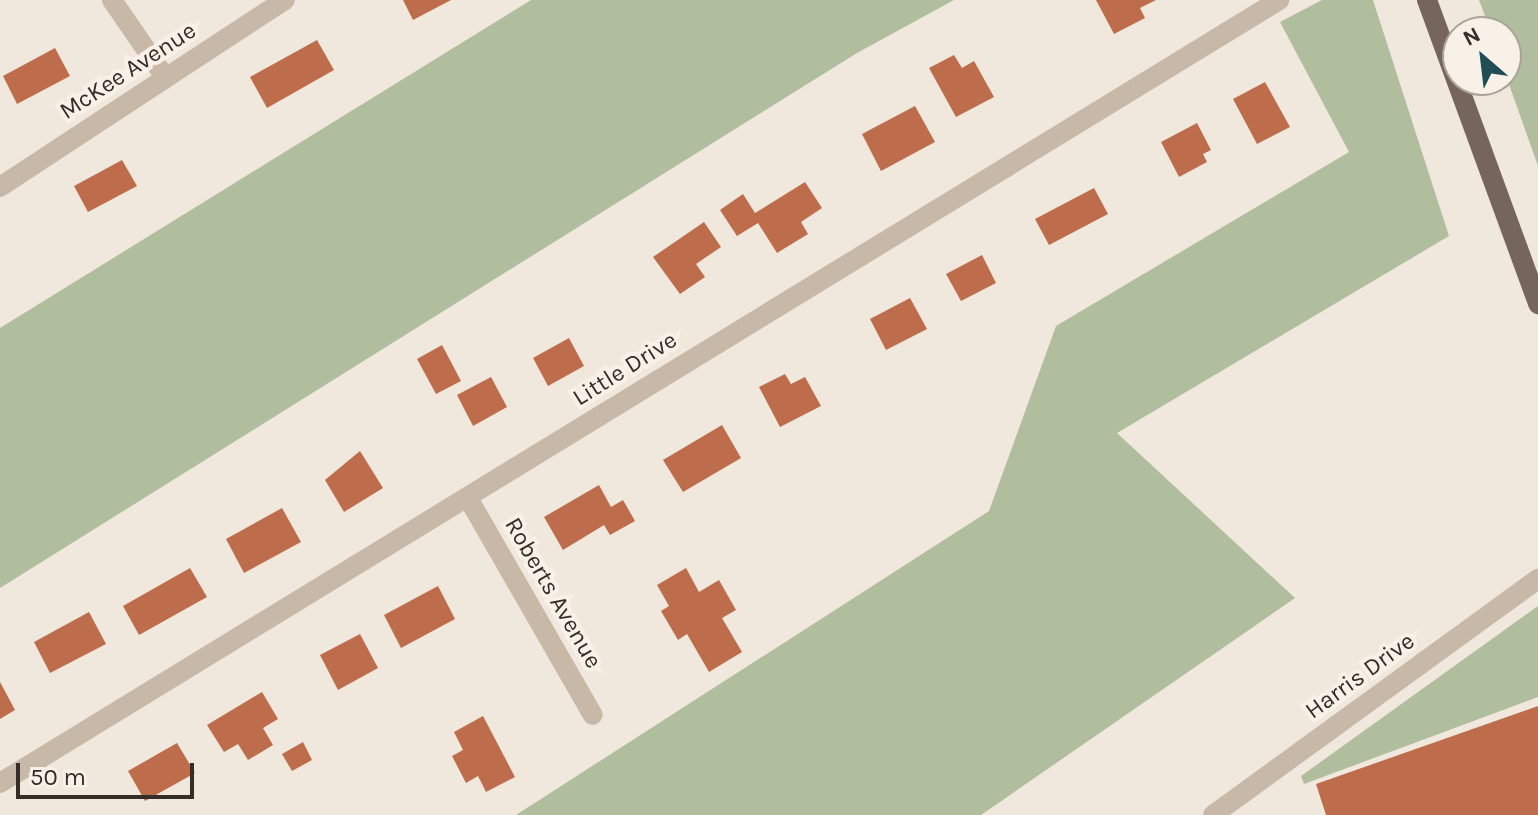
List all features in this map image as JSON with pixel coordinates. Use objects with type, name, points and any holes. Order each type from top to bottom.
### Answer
[{"type":"main road","points":[[1427,0],[1532,270],[1538,304]]},
{"type":"street","points":[[112,0],[165,77]]},
{"type":"street","name":"McKee Avenue","points":[[0,187],[285,0]]},
{"type":"street","name":"Little Drive","points":[[0,783],[1279,0]]},
{"type":"street","name":"Roberts Avenue","points":[[468,498],[593,715]]},
{"type":"street","name":"Harris Drive","points":[[1213,815],[1538,579]]},
{"type":"green space","points":[[531,0],[954,0],[857,53],[0,588],[0,328]]},
{"type":"green space","points":[[1322,0],[1373,0],[1449,236],[1117,433],[1295,598],[981,815],[516,815],[989,511],[1056,326],[1349,152],[1280,22]]},
{"type":"green space","points":[[1479,0],[1538,0],[1538,166],[1513,96],[1522,96],[1522,16],[1485,16]]},
{"type":"green space","points":[[1538,606],[1538,697],[1304,784],[1301,776]]},
{"type":"building","points":[[403,0],[451,0],[413,20]]},
{"type":"building","points":[[1096,0],[1156,0],[1140,8],[1145,18],[1114,34]]},
{"type":"building","points":[[317,40],[334,70],[267,108],[250,77]]},
{"type":"building","points":[[55,48],[70,76],[17,104],[3,76]]},
{"type":"building","points":[[954,55],[962,68],[974,61],[994,97],[956,117],[929,68]]},
{"type":"building","points":[[1265,82],[1290,127],[1257,144],[1233,99]]},
{"type":"building","points":[[915,106],[935,142],[881,171],[862,134]]},
{"type":"building","points":[[1197,123],[1211,150],[1203,154],[1207,162],[1179,177],[1161,142]]},
{"type":"building","points":[[122,160],[137,186],[88,212],[74,186]]},
{"type":"building","points":[[805,182],[822,208],[801,222],[808,234],[777,253],[758,223],[737,236],[720,210],[743,194],[755,213]]},
{"type":"building","points":[[1094,188],[1108,214],[1049,245],[1035,219]]},
{"type":"building","points":[[704,222],[721,247],[696,264],[705,277],[680,294],[653,257]]},
{"type":"building","points":[[982,255],[996,283],[961,301],[946,274]]},
{"type":"building","points":[[910,298],[927,329],[886,350],[870,319]]},
{"type":"building","points":[[569,338],[584,366],[548,386],[533,358]]},
{"type":"building","points":[[442,345],[461,381],[436,394],[417,359]]},
{"type":"building","points":[[785,374],[791,384],[805,377],[821,406],[780,427],[759,387]]},
{"type":"building","points":[[491,377],[507,407],[473,426],[457,395]]},
{"type":"building","points":[[722,425],[741,458],[683,492],[663,460]]},
{"type":"building","points":[[360,451],[383,488],[344,512],[325,480]]},
{"type":"building","points":[[599,485],[611,507],[623,500],[635,521],[610,535],[604,525],[563,550],[544,517]]},
{"type":"building","points":[[282,508],[301,542],[244,573],[226,539]]},
{"type":"building","points":[[190,568],[207,597],[139,635],[123,606]]},
{"type":"building","points":[[686,568],[699,592],[719,580],[736,610],[722,618],[742,652],[709,672],[687,634],[678,640],[661,611],[669,606],[657,585]]},
{"type":"building","points":[[438,586],[455,619],[401,648],[384,615]]},
{"type":"building","points":[[89,612],[106,644],[50,673],[34,642]]},
{"type":"building","points":[[360,634],[378,668],[338,690],[320,655]]},
{"type":"building","points":[[0,682],[15,710],[0,719]]},
{"type":"building","points":[[262,692],[278,719],[263,728],[273,745],[248,760],[238,744],[224,752],[207,725]]},
{"type":"building","points":[[1538,706],[1538,815],[1326,815],[1316,784]]},
{"type":"building","points":[[483,716],[515,777],[486,792],[478,776],[466,783],[452,756],[463,750],[454,732]]},
{"type":"building","points":[[303,742],[312,760],[292,771],[282,754]]},
{"type":"building","points":[[177,743],[195,773],[145,801],[128,771]]}]
